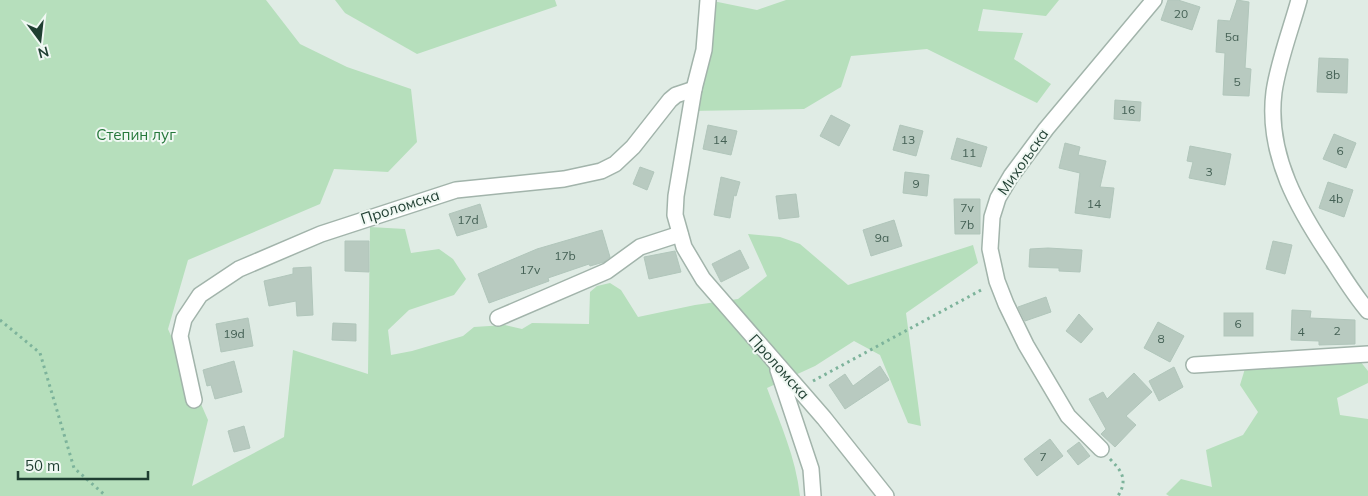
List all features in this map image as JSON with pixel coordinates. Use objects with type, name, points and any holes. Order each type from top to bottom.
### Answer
[{"type":"street","name":"Проломска","points":[[708,0],[704,50],[694,90],[676,196],[675,215],[680,234],[691,261],[703,279],[799,389],[886,496]]},
{"type":"street","name":"Михољска","points":[[1101,449],[1074,424],[1061,406],[1026,345],[997,281],[990,248],[992,217],[998,198],[1046,129],[1154,0]]},
{"type":"street","points":[[1299,0],[1274,91],[1275,124],[1282,166],[1290,188],[1311,229],[1368,311]]},
{"type":"street","name":"Проломска","points":[[194,400],[180,336],[184,320],[200,295],[239,269],[320,234],[456,190],[564,178],[601,171],[615,164],[633,147],[670,100],[676,95],[694,90]]},
{"type":"street","points":[[498,318],[607,271],[640,247],[680,234]]},
{"type":"street","points":[[1194,366],[1368,354]]},
{"type":"street","points":[[777,366],[811,469],[813,496]]},
{"type":"path","points":[[799,389],[997,281]]},
{"type":"path","points":[[0,320],[40,353],[74,468],[106,496]]},
{"type":"path","points":[[1101,449],[1122,471],[1124,486],[1118,496]]},
{"type":"green space","name":"Степин луг","points":[[0,0],[266,0],[300,44],[347,67],[411,89],[417,142],[388,172],[334,169],[320,204],[188,260],[168,329],[208,420],[192,486],[284,437],[293,350],[368,374],[370,227],[405,229],[411,253],[439,249],[453,259],[466,279],[454,295],[409,310],[388,330],[391,355],[463,336],[474,327],[505,325],[522,329],[532,323],[589,324],[590,292],[597,286],[610,283],[621,290],[638,317],[695,305],[738,299],[767,276],[748,234],[780,237],[800,244],[848,285],[973,245],[978,263],[906,313],[921,426],[908,423],[880,355],[854,341],[815,366],[767,388],[791,454],[800,496],[0,496]]},
{"type":"green space","points":[[335,0],[555,0],[557,6],[417,54],[345,13]]},
{"type":"green space","points":[[708,0],[757,10],[786,0],[1059,0],[1046,16],[983,9],[978,31],[1023,33],[1014,59],[1051,84],[1037,103],[927,49],[851,56],[841,87],[804,109],[690,111]]},
{"type":"green space","points":[[1356,356],[1368,371],[1368,383],[1337,398],[1340,415],[1368,419],[1368,496],[1169,496],[1166,494],[1181,479],[1212,487],[1206,450],[1243,435],[1258,412],[1240,385],[1247,362]]},
{"type":"building","points":[[1168,0],[1178,0],[1200,7],[1192,30],[1161,20]]},
{"type":"building","points":[[1237,0],[1249,2],[1245,68],[1251,69],[1249,96],[1223,95],[1225,53],[1216,52],[1218,20],[1230,21]]},
{"type":"building","points":[[1319,58],[1348,59],[1347,93],[1317,92]]},
{"type":"building","points":[[1115,100],[1141,102],[1140,121],[1114,119]]},
{"type":"building","points":[[831,115],[850,125],[839,146],[820,136]]},
{"type":"building","points":[[708,125],[737,131],[731,155],[703,149]]},
{"type":"building","points":[[900,125],[923,131],[916,156],[893,150]]},
{"type":"building","points":[[1334,134],[1356,143],[1346,168],[1323,159]]},
{"type":"building","points":[[957,138],[987,147],[981,167],[951,159]]},
{"type":"building","points":[[1065,143],[1080,147],[1078,155],[1106,161],[1100,187],[1114,188],[1110,218],[1075,213],[1080,173],[1059,168]]},
{"type":"building","points":[[1190,146],[1231,154],[1225,185],[1189,178],[1193,162],[1187,161]]},
{"type":"building","points":[[640,167],[654,172],[647,190],[633,184]]},
{"type":"building","points":[[905,172],[929,175],[927,196],[903,193]]},
{"type":"building","points":[[721,177],[740,182],[736,196],[734,195],[730,218],[714,215]]},
{"type":"building","points":[[1328,182],[1353,190],[1344,217],[1319,208]]},
{"type":"building","points":[[796,194],[799,217],[779,219],[776,196]]},
{"type":"building","points":[[954,199],[980,199],[980,234],[955,234]]},
{"type":"building","points":[[480,204],[487,227],[457,236],[449,214]]},
{"type":"building","points":[[894,220],[902,246],[871,256],[863,230]]},
{"type":"building","points":[[602,230],[610,257],[604,262],[590,266],[589,264],[548,278],[549,281],[489,303],[478,274],[537,249]]},
{"type":"building","points":[[345,241],[369,241],[369,272],[345,271]]},
{"type":"building","points":[[1273,241],[1292,245],[1285,274],[1266,269]]},
{"type":"building","points":[[1030,249],[1082,250],[1080,272],[1059,271],[1059,268],[1029,267]]},
{"type":"building","points":[[740,250],[749,268],[721,282],[712,264]]},
{"type":"building","points":[[675,251],[681,272],[649,279],[644,257]]},
{"type":"building","points":[[311,267],[313,315],[297,316],[296,301],[269,306],[264,281],[293,274],[293,268]]},
{"type":"building","points":[[1046,297],[1051,312],[1025,321],[1018,307]]},
{"type":"building","points":[[1292,310],[1311,311],[1310,318],[1355,320],[1355,344],[1319,345],[1319,341],[1291,340]]},
{"type":"building","points":[[1224,313],[1253,313],[1253,336],[1224,336]]},
{"type":"building","points":[[1079,314],[1093,329],[1081,343],[1066,331]]},
{"type":"building","points":[[248,318],[253,346],[221,352],[216,324]]},
{"type":"building","points":[[1158,322],[1184,336],[1170,362],[1144,348]]},
{"type":"building","points":[[333,323],[356,324],[356,341],[332,340]]},
{"type":"building","points":[[234,361],[242,392],[215,399],[211,385],[207,386],[203,370]]},
{"type":"building","points":[[880,366],[889,380],[845,409],[829,385],[845,374],[853,386]]},
{"type":"building","points":[[1174,367],[1183,387],[1159,401],[1149,381]]},
{"type":"building","points":[[1134,373],[1152,392],[1126,416],[1136,425],[1115,447],[1101,434],[1106,429],[1089,399],[1103,392],[1107,399]]},
{"type":"building","points":[[244,426],[250,448],[234,452],[228,431]]},
{"type":"building","points":[[1050,439],[1063,456],[1037,476],[1024,459]]},
{"type":"building","points":[[1079,442],[1090,456],[1078,465],[1067,451]]}]
